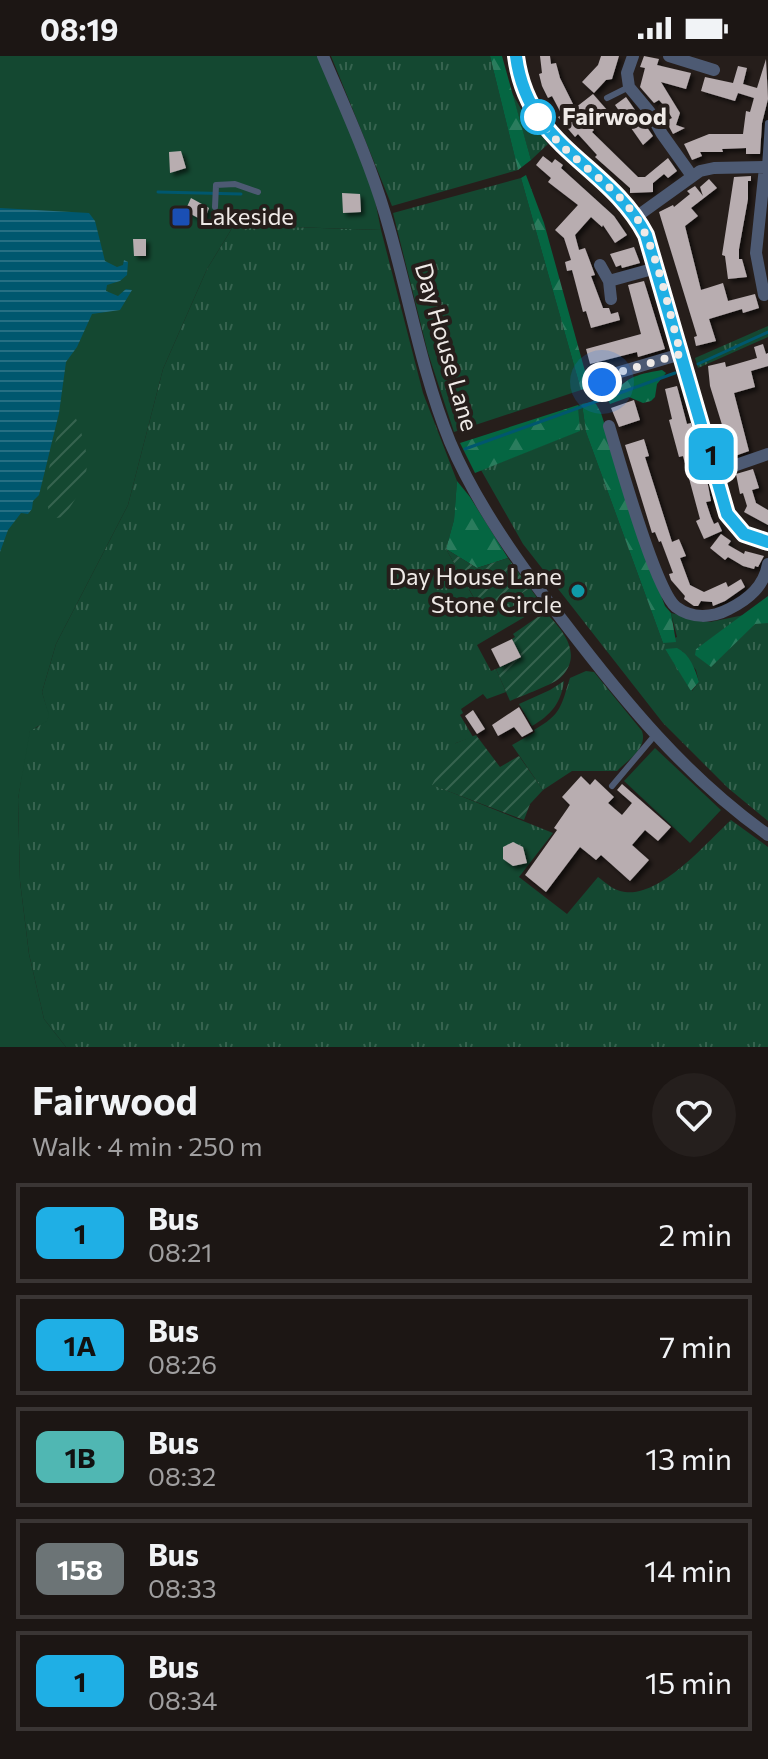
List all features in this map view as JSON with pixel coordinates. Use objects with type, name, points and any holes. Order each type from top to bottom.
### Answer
[{"type":"street","name":"Day House Lane","points":[[323,56],[384,210],[433,396],[454,451],[489,514],[526,570],[618,692],[655,735],[714,792],[768,835]]},
{"type":"street","points":[[516,56],[528,98],[546,129],[636,217],[646,235],[726,510],[732,522],[749,537],[768,542]]},
{"type":"street","points":[[633,56],[627,73],[629,87],[649,111],[692,176]]},
{"type":"street","points":[[669,56],[714,70]]},
{"type":"street","points":[[636,217],[692,176],[714,168],[766,167],[756,248],[764,295]]},
{"type":"street","points":[[600,265],[609,281],[611,299]]},
{"type":"street","points":[[609,281],[656,268]]},
{"type":"street","points":[[744,282],[759,278]]},
{"type":"street","points":[[601,380],[681,354]]},
{"type":"street","points":[[615,431],[649,549],[674,605],[700,616],[720,613],[752,595],[762,582],[768,564]]},
{"type":"street","points":[[716,472],[768,454]]},
{"type":"lane","points":[[607,98],[629,87]]},
{"type":"lane","points":[[766,167],[768,123]]},
{"type":"lane","points":[[215,207],[216,185],[235,184],[258,192]]},
{"type":"lane","points":[[612,786],[655,735]]},
{"type":"green space","points":[[0,56],[318,56],[372,185],[381,230],[234,225],[207,269],[163,369],[128,505],[56,644],[42,692],[49,715],[47,721],[30,731],[18,799],[20,881],[29,954],[44,1019],[66,1047],[0,1047]]},
{"type":"green space","points":[[331,56],[490,56],[518,170],[392,206]]},
{"type":"green space","points":[[490,56],[502,56],[531,160],[518,170]]},
{"type":"green space","points":[[512,93],[525,116],[548,144],[531,160]]},
{"type":"green space","points":[[526,175],[544,223],[588,382],[588,387],[581,390],[521,178]]},
{"type":"green space","points":[[521,178],[581,390],[454,432],[428,353],[393,213]]},
{"type":"green space","points":[[234,225],[381,230],[423,393],[457,481],[454,520],[446,549],[484,616],[530,588],[543,606],[477,645],[491,671],[496,669],[506,692],[487,699],[483,694],[461,709],[463,713],[460,715],[473,737],[456,743],[433,785],[553,833],[519,877],[567,914],[598,877],[625,892],[653,886],[682,866],[731,820],[768,847],[768,1047],[66,1047],[44,1019],[29,954],[20,881],[18,799],[27,740],[30,730],[38,727],[48,714],[42,692],[56,644],[128,505],[163,369],[207,269]]},
{"type":"green space","points":[[768,326],[768,337],[698,368],[695,358]]},
{"type":"green space","points":[[662,370],[666,373],[657,384],[655,397],[651,401],[643,403],[629,397],[610,404],[608,400],[626,382]]},
{"type":"green space","points":[[591,402],[601,413],[646,556],[665,606],[671,613],[676,642],[663,643],[586,432],[582,404]]},
{"type":"green space","points":[[582,404],[586,432],[663,643],[677,637],[671,613],[710,622],[744,615],[696,649],[711,666],[755,623],[768,623],[768,821],[728,788],[663,723],[523,544],[481,470],[579,431],[578,405]],"holes":[[[665,649],[682,651],[696,670],[699,682],[692,691]]]},
{"type":"green space","points":[[578,405],[580,431],[475,473],[460,443]]},
{"type":"green space","points":[[68,416],[75,416],[81,432],[87,469],[80,491],[63,517],[50,519],[47,494],[50,466],[57,438]]},
{"type":"green space","points":[[457,481],[508,558],[477,568],[446,549],[454,520]]},
{"type":"green space","points":[[446,549],[477,568],[508,558],[530,588],[485,617]]},
{"type":"green space","points":[[768,596],[768,623],[755,624],[711,667],[695,655],[696,649]]},
{"type":"green space","points":[[545,612],[568,642],[571,660],[568,668],[552,683],[510,701],[496,669],[521,657],[512,639],[515,637],[513,634]]},
{"type":"green space","points":[[677,648],[689,658],[699,682],[691,691],[665,649]]},
{"type":"green space","points":[[586,671],[594,672],[642,731],[642,743],[617,771],[572,771],[543,790],[512,745],[535,732],[555,714],[570,678]]},
{"type":"green space","points":[[564,681],[554,708],[532,726],[519,704]]},
{"type":"green space","points":[[476,735],[500,767],[519,756],[543,790],[530,804],[524,820],[432,785],[451,748]]},
{"type":"green space","points":[[655,748],[721,810],[690,843],[624,781]]},
{"type":"water","points":[[0,208],[89,213],[95,221],[105,261],[117,267],[123,265],[124,260],[128,262],[127,275],[107,285],[106,291],[118,296],[126,289],[132,290],[120,310],[92,314],[77,347],[66,362],[59,413],[39,495],[28,514],[21,513],[8,530],[0,552]]},
{"type":"building","points":[[540,56],[550,56],[551,64],[556,63],[575,108],[593,94],[607,110],[589,125],[594,130],[592,132],[638,177],[645,177],[668,158],[677,171],[668,178],[664,174],[653,183],[653,192],[630,193],[630,188],[595,157],[597,155],[578,134],[575,137],[558,117],[562,115],[552,96],[548,98],[542,86]]},
{"type":"building","points":[[601,56],[619,56],[612,79],[606,80],[594,93],[582,82],[598,65]]},
{"type":"building","points":[[644,56],[659,59],[657,65],[691,73],[686,89],[661,82],[680,113],[676,125],[685,128],[673,134],[666,121],[672,118],[666,108],[659,100],[654,103],[640,87],[645,68],[640,67]]},
{"type":"building","points":[[766,59],[768,99],[762,123],[760,154],[746,154],[746,148],[722,149],[723,152],[700,152],[702,156],[692,160],[684,144],[709,134],[743,134],[746,111],[750,112],[754,98],[738,93],[735,101],[701,91],[705,77],[733,83],[738,66],[747,68],[743,84],[757,88]]},
{"type":"building","points":[[626,97],[653,136],[643,145],[615,105]]},
{"type":"building","points":[[181,151],[186,168],[170,173],[169,152]]},
{"type":"building","points":[[543,156],[552,163],[555,159],[563,165],[561,168],[614,216],[627,235],[615,243],[603,225],[591,217],[575,235],[579,250],[585,248],[603,308],[609,308],[611,314],[618,312],[620,320],[591,328],[586,311],[583,312],[572,270],[567,271],[565,262],[571,260],[564,238],[555,230],[578,205],[548,182],[551,178],[536,165]]},
{"type":"building","points":[[751,176],[739,249],[739,259],[742,259],[747,277],[728,279],[725,256],[722,255],[734,177]]},
{"type":"building","points":[[709,179],[717,188],[691,208],[698,216],[685,226],[701,290],[723,283],[728,301],[755,294],[759,308],[743,313],[742,309],[709,319],[716,341],[696,346],[694,337],[697,336],[659,212],[674,207],[695,186],[703,196],[700,187]]},
{"type":"building","points":[[342,193],[360,194],[361,212],[343,213]]},
{"type":"building","points":[[191,198],[209,208],[204,221],[185,211]]},
{"type":"building","points":[[133,239],[146,239],[146,256],[134,256]]},
{"type":"building","points":[[634,247],[640,263],[616,267],[610,254]]},
{"type":"building","points":[[644,281],[665,349],[638,357],[637,352],[590,364],[586,349],[641,334],[628,285]]},
{"type":"building","points":[[763,344],[768,353],[768,366],[751,371],[755,387],[734,393],[749,451],[732,457],[710,386],[708,366],[725,362],[726,367],[757,358],[754,347]]},
{"type":"building","points":[[677,386],[687,424],[691,423],[697,444],[692,445],[697,464],[702,463],[707,480],[711,501],[706,502],[714,524],[718,522],[722,531],[704,539],[696,521],[700,519],[683,456],[679,457],[669,420],[672,419],[665,389]]},
{"type":"building","points":[[634,400],[640,420],[619,427],[611,408]]},
{"type":"building","points":[[644,439],[649,456],[645,457],[672,542],[679,539],[686,556],[680,558],[690,585],[704,592],[726,582],[728,587],[741,579],[745,587],[725,601],[713,606],[712,602],[701,601],[694,606],[684,599],[685,596],[671,580],[669,574],[673,573],[661,541],[655,532],[652,533],[625,445]]},
{"type":"building","points":[[753,469],[759,488],[752,490],[756,503],[768,510],[768,525],[744,512],[747,506],[743,493],[740,494],[736,474]]},
{"type":"building","points":[[721,534],[731,541],[728,545],[744,554],[745,551],[764,556],[758,567],[743,566],[728,557],[725,560],[710,548]]},
{"type":"building","points":[[512,639],[521,657],[500,667],[491,649]]},
{"type":"building","points":[[519,707],[533,731],[522,737],[514,727],[498,736],[492,725]]},
{"type":"building","points":[[473,710],[485,729],[477,734],[465,716]]},
{"type":"building","points":[[581,776],[590,785],[595,779],[614,797],[608,803],[622,815],[632,803],[617,790],[622,784],[671,827],[658,841],[645,830],[632,845],[649,860],[630,881],[601,855],[596,860],[580,847],[546,892],[525,875],[557,830],[554,828],[570,805],[562,797]]},
{"type":"building","points":[[513,842],[523,847],[527,863],[513,866],[503,859],[503,847]]},
{"type":"waterway","points":[[158,192],[241,194]]},
{"type":"waterway","points":[[698,364],[768,332]]},
{"type":"waterway","points":[[465,449],[675,373]]},
{"type":"bus line","name":"1","points":[[516,56],[522,84],[546,129],[627,205],[646,235],[727,514],[744,534],[768,542]]},
{"type":"place","name":"Fairwood","points":[[538,117]]},
{"type":"place","name":"Lakeside","points":[[181,217]]},
{"type":"place","name":"Day House Lane Stone Circle","points":[[578,591]]},
{"type":"route","points":[[538,117],[555,140],[627,205],[636,217],[649,244],[681,354],[603,377],[602,382]]}]
